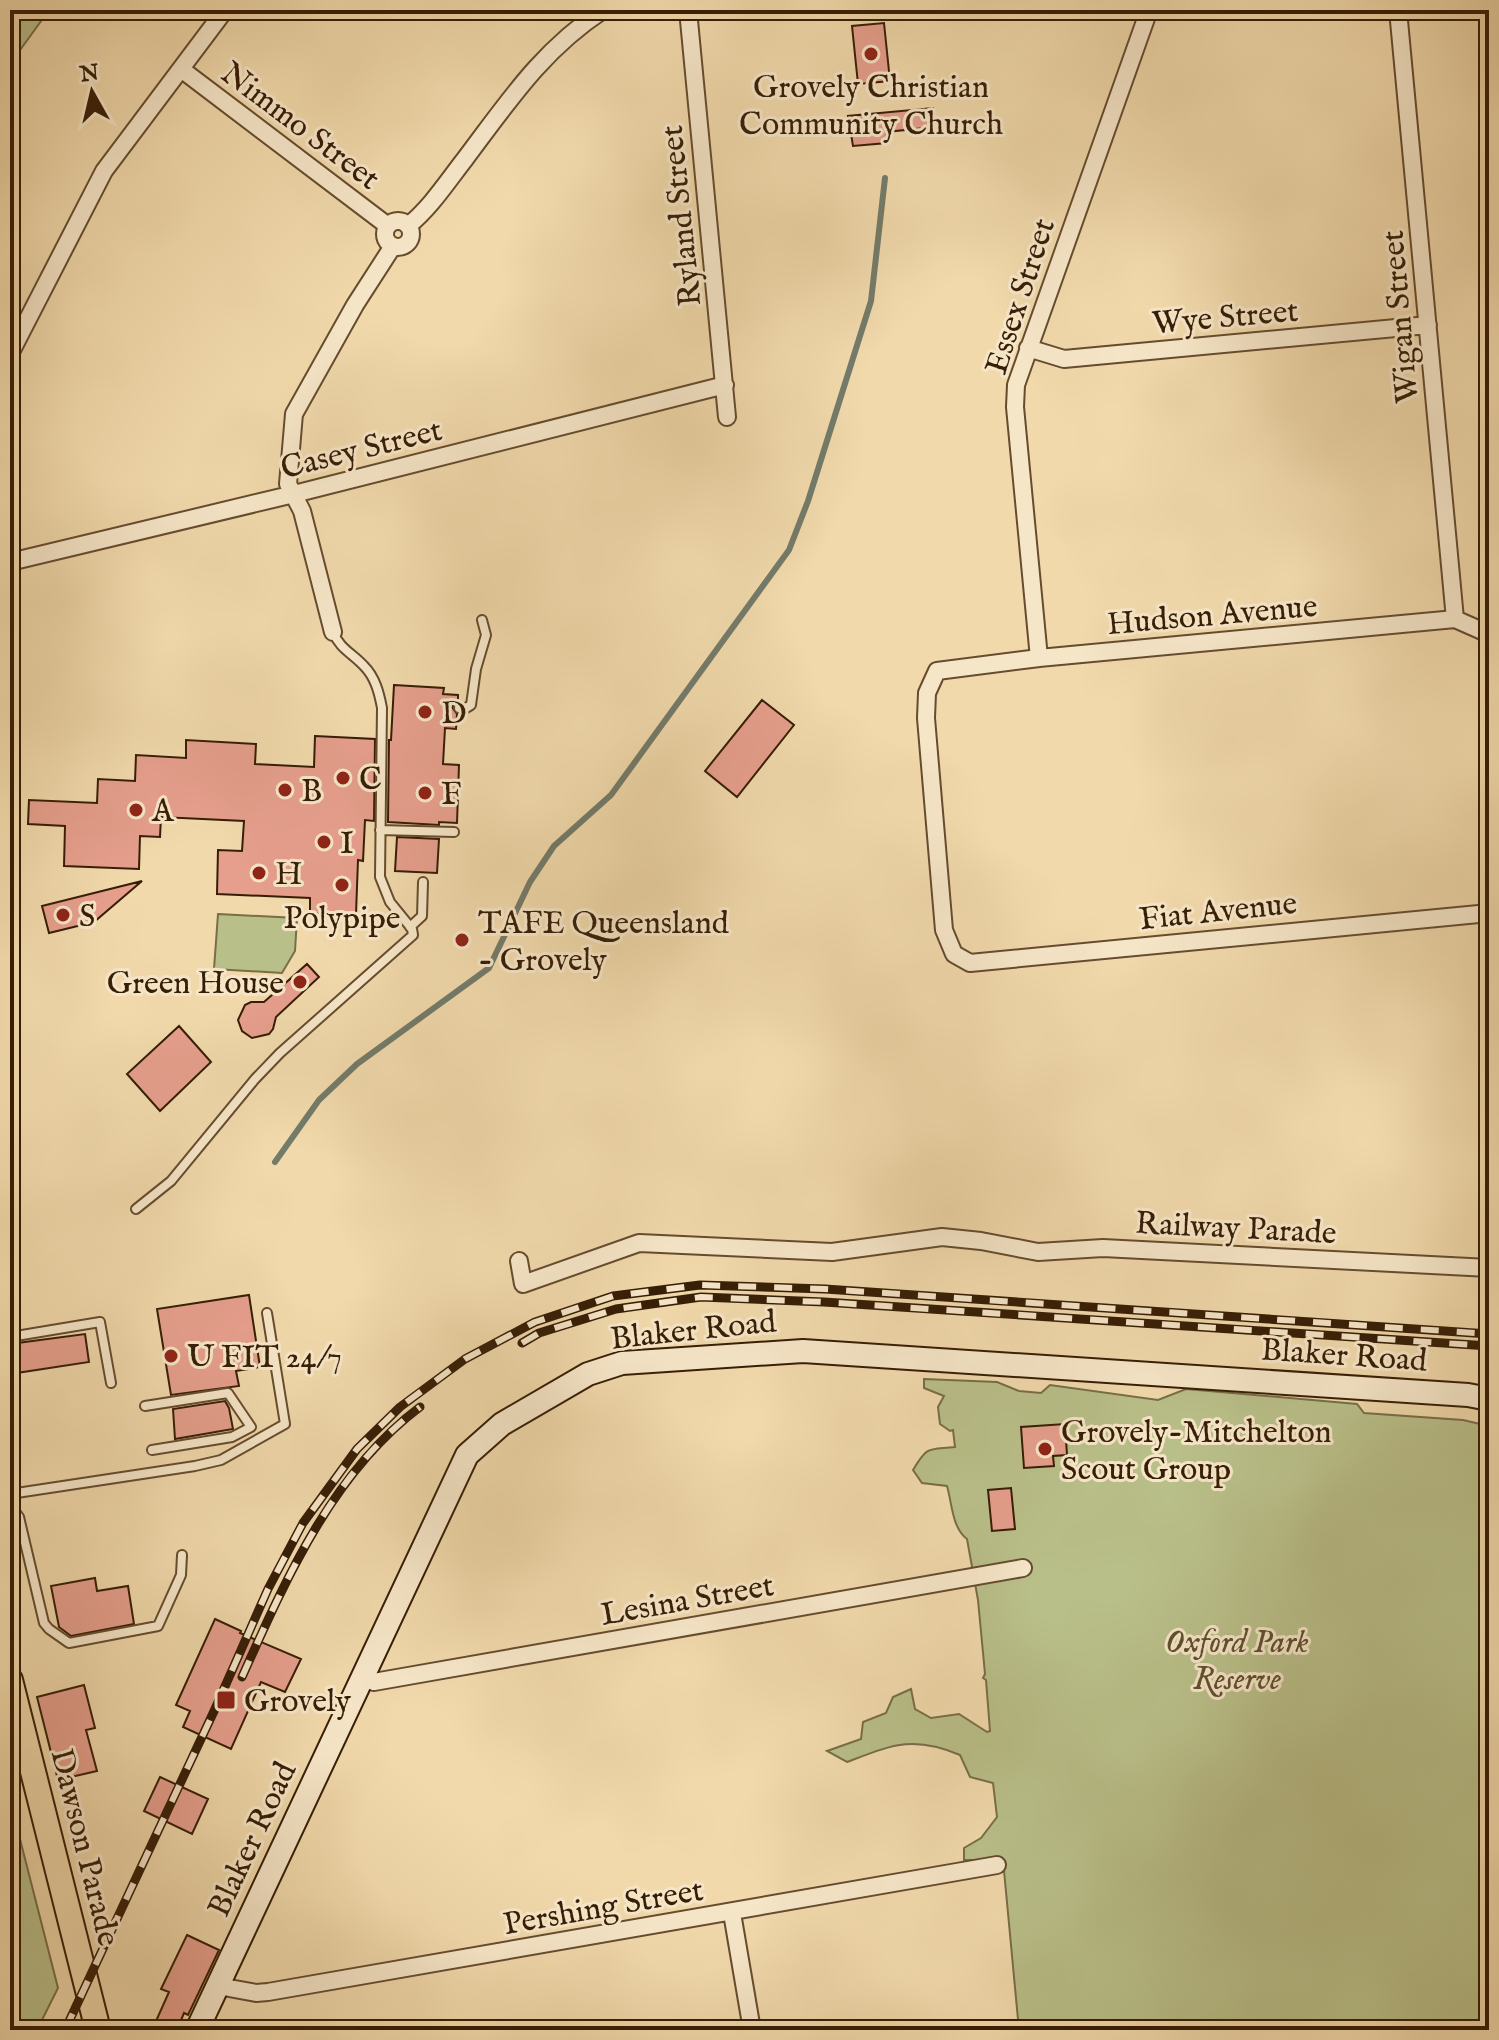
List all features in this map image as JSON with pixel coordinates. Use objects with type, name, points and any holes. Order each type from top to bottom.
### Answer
[{"type":"main road","name":"Dawson Parade","points":[[10,1680],[98,2030]]},
{"type":"street","points":[[10,354],[104,171],[225,10]]},
{"type":"street","points":[[409,225],[432,203],[541,60],[603,10]]},
{"type":"street","name":"Ryland Street","points":[[688,10],[727,417]]},
{"type":"street","name":"Essex Street","points":[[1039,658],[1015,407],[1016,385],[1149,10]]},
{"type":"street","name":"Wigan Street","points":[[1398,10],[1455,619]]},
{"type":"street","name":"Nimmo Street","points":[[181,69],[388,226]]},
{"type":"street","points":[[393,246],[385,236],[388,226],[397,221],[409,225]]},
{"type":"street","points":[[393,246],[404,246],[410,241],[412,233],[409,225]]},
{"type":"street","points":[[333,632],[302,511],[288,484],[294,414],[355,305],[393,246]]},
{"type":"street","name":"Wye Street","points":[[1028,348],[1064,359],[1428,325]]},
{"type":"street","name":"Casey Street","points":[[10,562],[725,385]]},
{"type":"street","name":"Hudson Avenue","points":[[954,954],[944,930],[926,718],[927,693],[937,671],[1039,658],[1455,619],[1489,634]]},
{"type":"street","name":"Fiat Avenue","points":[[954,954],[970,963],[1489,913]]},
{"type":"street","name":"Railway Parade","points":[[519,1261],[523,1284],[639,1243],[832,1252],[942,1237],[1038,1252],[1103,1248],[1489,1268]]},
{"type":"street","name":"Blaker Road","points":[[197,2030],[467,1455],[502,1424],[588,1374],[622,1363],[803,1351],[1468,1395],[1489,1399]]},
{"type":"street","name":"Lesina Street","points":[[362,1677],[374,1682],[1023,1568]]},
{"type":"street","name":"Pershing Street","points":[[218,1986],[256,1993],[268,1992],[997,1865]]},
{"type":"street","points":[[732,1913],[752,2030]]},
{"type":"lane","points":[[459,708],[471,705],[476,669],[486,635],[482,620]]},
{"type":"lane","points":[[136,1209],[171,1181],[280,1053],[411,938],[410,927],[383,890],[380,877],[380,696],[373,678],[363,665],[339,646],[333,632]]},
{"type":"lane","points":[[380,830],[454,832]]},
{"type":"lane","points":[[410,927],[422,916],[423,882]]},
{"type":"lane","points":[[10,1494],[221,1460],[285,1424],[267,1313]]},
{"type":"lane","points":[[10,1337],[100,1322],[111,1383]]},
{"type":"lane","points":[[145,1406],[228,1393],[251,1427],[232,1437],[152,1450]]},
{"type":"lane","points":[[10,1505],[19,1517],[44,1623],[69,1643],[158,1626],[181,1575],[182,1555]]},
{"type":"green space","points":[[10,10],[49,10],[10,64]]},
{"type":"green space","points":[[218,914],[297,918],[295,951],[282,973],[214,969]]},
{"type":"green space","name":"Oxford Park Reserve","points":[[924,1379],[997,1382],[1019,1391],[1041,1393],[1050,1385],[1158,1400],[1186,1389],[1357,1404],[1364,1413],[1463,1420],[1489,1426],[1489,2030],[1019,2030],[1003,1860],[964,1860],[964,1848],[981,1838],[997,1817],[993,1783],[970,1777],[960,1755],[929,1745],[890,1747],[847,1762],[827,1751],[861,1739],[863,1722],[886,1713],[893,1697],[911,1689],[915,1709],[931,1718],[959,1714],[990,1731],[978,1600],[967,1539],[955,1522],[947,1486],[922,1483],[913,1470],[930,1450],[955,1447],[953,1430],[940,1424],[938,1407],[944,1396],[924,1388]]},
{"type":"green space","points":[[10,1800],[58,1988],[37,2030],[10,2030]]},
{"type":"building","name":"Grovely Christian Community Church","points":[[884,23],[890,81],[858,84],[852,26]]},
{"type":"building","points":[[933,108],[935,127],[886,132],[887,143],[853,146],[848,116]]},
{"type":"building","points":[[394,685],[444,688],[443,694],[458,695],[458,701],[452,707],[457,714],[456,729],[445,728],[443,764],[459,765],[457,823],[388,822],[389,740]]},
{"type":"building","points":[[762,700],[794,725],[737,797],[705,771]]},
{"type":"building","points":[[315,736],[375,739],[374,821],[365,820],[363,861],[358,860],[356,914],[310,913],[310,898],[217,894],[218,850],[242,851],[244,821],[161,817],[160,837],[140,836],[139,869],[64,866],[65,826],[28,824],[29,800],[97,803],[98,779],[135,781],[136,755],[186,758],[186,740],[256,744],[255,764],[314,767]]},
{"type":"building","points":[[397,837],[439,839],[437,873],[395,871]]},
{"type":"building","points":[[142,881],[94,922],[49,933],[42,906]]},
{"type":"building","points":[[307,964],[319,977],[276,1017],[269,1034],[252,1038],[242,1031],[238,1020],[245,1005],[264,1002]]},
{"type":"building","points":[[179,1026],[211,1062],[160,1111],[127,1074]]},
{"type":"building","points":[[249,1295],[260,1367],[236,1371],[239,1386],[171,1395],[157,1309]]},
{"type":"building","points":[[85,1334],[89,1362],[10,1374],[10,1344]]},
{"type":"building","points":[[225,1401],[233,1429],[175,1439],[173,1409]]},
{"type":"building","name":"Grovely-Mitchelton Scout Group","points":[[1065,1424],[1067,1455],[1053,1456],[1054,1466],[1024,1468],[1021,1427]]},
{"type":"building","points":[[1011,1488],[1015,1529],[992,1531],[988,1490]]},
{"type":"building","points":[[95,1578],[97,1591],[128,1586],[134,1624],[71,1636],[59,1627],[51,1586]]},
{"type":"building","points":[[215,1619],[301,1659],[285,1692],[261,1682],[231,1749],[183,1727],[190,1711],[176,1705]]},
{"type":"building","points":[[84,1685],[95,1728],[86,1730],[97,1771],[58,1780],[37,1697]]},
{"type":"building","points":[[160,1777],[208,1799],[192,1834],[144,1811]]},
{"type":"building","points":[[187,1935],[219,1950],[188,2015],[184,2013],[177,2030],[152,2030],[169,1992],[161,1989]]},
{"type":"waterway","points":[[275,1162],[319,1100],[357,1064],[489,968],[530,882],[554,846],[611,795],[789,550],[808,501],[871,301],[885,178]]},
{"type":"railway","points":[[65,2030],[268,1589],[303,1523],[357,1449],[400,1407],[465,1359],[535,1322],[613,1296],[700,1285],[825,1289],[1489,1334]]},
{"type":"railway","points":[[522,1343],[539,1333],[616,1309],[701,1297],[824,1302],[1489,1346]]},
{"type":"railway","points":[[242,1677],[314,1530],[361,1463],[420,1407]]},
{"type":"place","name":"Grovely Christian Community Church","points":[[871,54]]},
{"type":"place","name":"D","points":[[425,712]]},
{"type":"place","name":"C","points":[[343,778]]},
{"type":"place","name":"B","points":[[285,790]]},
{"type":"place","name":"F","points":[[425,793]]},
{"type":"place","name":"A","points":[[136,810]]},
{"type":"place","name":"I","points":[[324,842]]},
{"type":"place","name":"H","points":[[259,873]]},
{"type":"place","name":"Polypipe","points":[[342,885]]},
{"type":"place","name":"S","points":[[63,915]]},
{"type":"place","name":"TAFE Queensland - Grovely","points":[[462,940]]},
{"type":"place","name":"Green House","points":[[300,982]]},
{"type":"place","name":"U FIT 24/7","points":[[171,1356]]},
{"type":"place","name":"Grovely-Mitchelton Scout Group","points":[[1045,1449]]},
{"type":"place","name":"Grovely","points":[[226,1700]]}]
